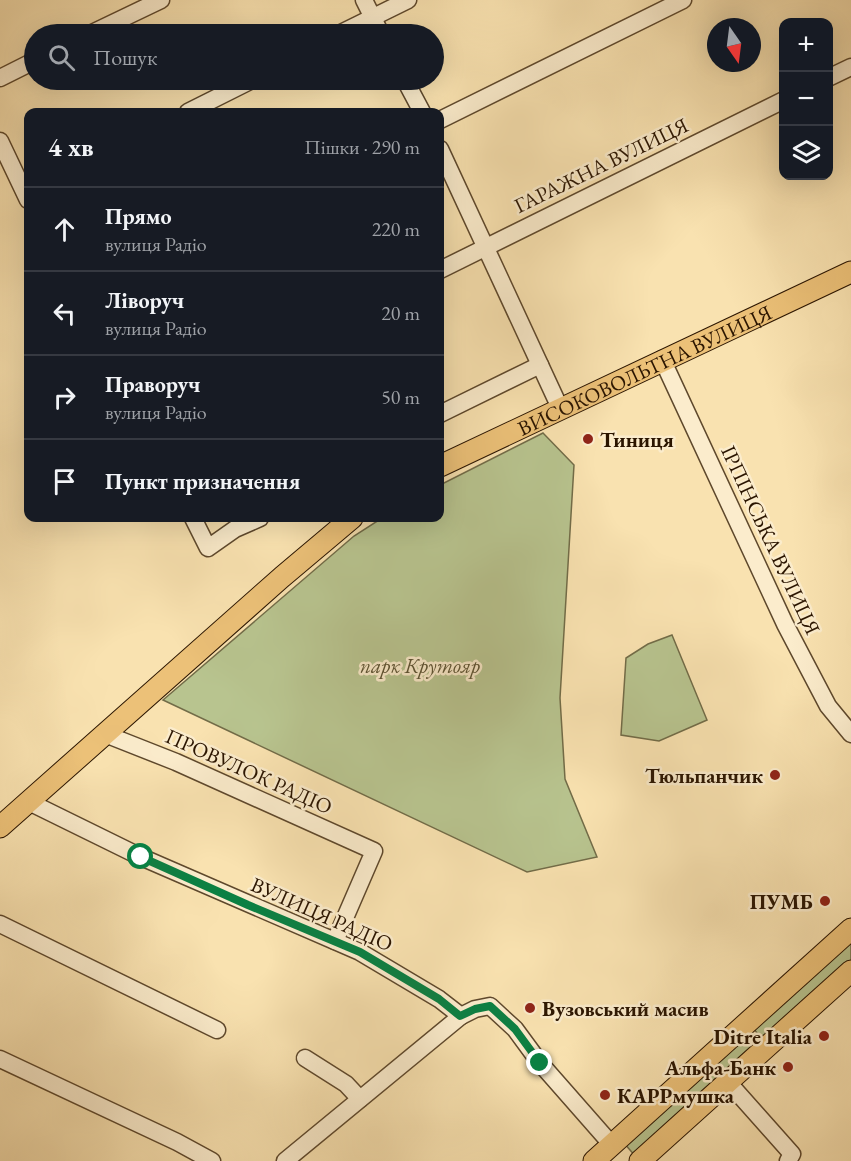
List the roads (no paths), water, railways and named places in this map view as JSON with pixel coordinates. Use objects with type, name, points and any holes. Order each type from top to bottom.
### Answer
[{"type":"main road","name":"ВИСОКОВОЛЬТНА ВУЛИЦЯ","points":[[444,464],[662,359],[851,272]]},
{"type":"main road","points":[[0,827],[347,522]]},
{"type":"main road","points":[[594,1161],[851,929]]},
{"type":"main road","points":[[640,1161],[851,971]]},
{"type":"street","points":[[111,24],[161,0]]},
{"type":"street","points":[[364,0],[376,24]]},
{"type":"street","points":[[359,24],[408,0]]},
{"type":"street","points":[[444,118],[683,0]]},
{"type":"street","points":[[0,78],[24,66]]},
{"type":"street","points":[[833,76],[851,67]]},
{"type":"street","points":[[196,108],[232,90]]},
{"type":"street","points":[[410,90],[420,108]]},
{"type":"street","name":"ГАРАЖНА ВУЛИЦЯ","points":[[444,268],[779,102]]},
{"type":"street","points":[[0,141],[24,189]]},
{"type":"street","points":[[444,158],[560,408]]},
{"type":"street","name":"ІРПІНСЬКА ВУЛИЦЯ","points":[[662,359],[785,624],[828,706],[851,734]]},
{"type":"street","points":[[444,412],[540,365]]},
{"type":"street","points":[[195,522],[208,548],[252,522]]},
{"type":"street","name":"ПРОВУЛОК РАДІО","points":[[105,734],[176,762],[374,851],[334,941]]},
{"type":"street","name":"ВУЛИЦЯ РАДІО","points":[[29,802],[152,862],[334,941],[383,965],[439,999],[460,1016]]},
{"type":"street","points":[[0,924],[217,1030]]},
{"type":"street","points":[[285,1161],[460,1016],[475,1009],[490,1006],[515,1029],[540,1063],[612,1145]]},
{"type":"street","points":[[305,1058],[346,1084],[360,1099]]},
{"type":"street","points":[[0,1059],[213,1161]]},
{"type":"street","points":[[728,1082],[792,1154],[788,1161]]},
{"type":"place","name":"Тиниця","points":[[588,439]]},
{"type":"place","name":"Тюльпанчик","points":[[775,775]]},
{"type":"place","name":"ПУМБ","points":[[825,901]]},
{"type":"place","name":"Вузовський масив","points":[[530,1008]]},
{"type":"place","name":"Ditre Italia","points":[[824,1036]]},
{"type":"place","name":"Альфа-Банк","points":[[788,1067]]},
{"type":"place","name":"КАРРмушка","points":[[605,1095]]},
{"type":"park label","name":"парк Крутояр","points":[[420,665]]}]
